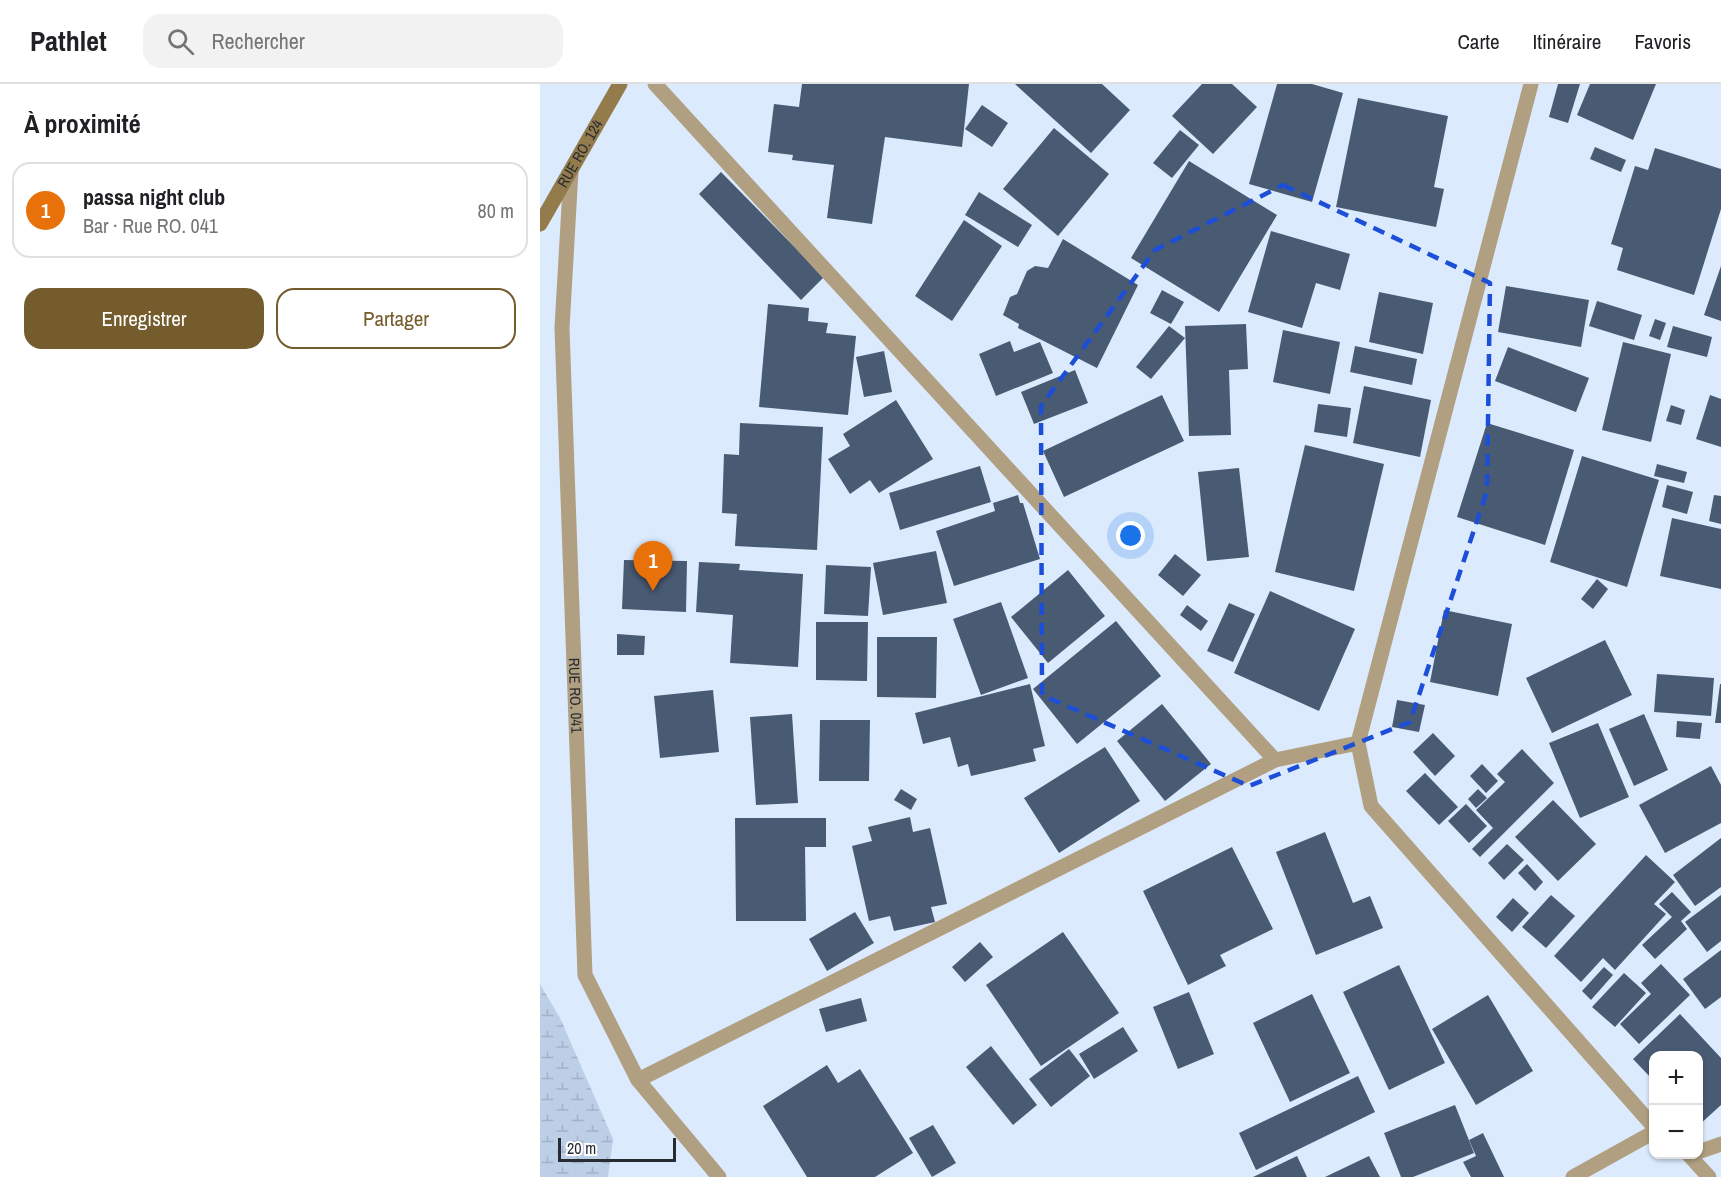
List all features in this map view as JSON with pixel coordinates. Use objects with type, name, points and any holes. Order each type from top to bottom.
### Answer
[{"type":"street","name":"RUE RO. 124","points":[[540,224],[620,84]]},
{"type":"street","points":[[655,84],[1275,760]]},
{"type":"street","points":[[1531,84],[1358,744],[1371,806],[1649,1122]]},
{"type":"street","name":"RUE RO. 041","points":[[571,171],[562,328],[585,975],[638,1080],[719,1177]]},
{"type":"street","points":[[638,1080],[1275,760],[1358,744]]},
{"type":"street","points":[[1573,1177],[1649,1134]]},
{"type":"street","points":[[1703,1150],[1721,1144]]},
{"type":"street","points":[[1696,1159],[1709,1177]]},
{"type":"highlighted area","points":[[1283,185],[1490,283],[1487,491],[1410,722],[1249,786],[1042,695],[1041,406],[1155,250]]},
{"type":"green space","points":[[540,984],[560,1018],[613,1139],[608,1177],[540,1177]]},
{"type":"building","points":[[802,84],[969,84],[962,147],[885,137],[872,224],[827,218],[834,165],[792,160],[793,155],[768,152],[774,104],[799,107]]},
{"type":"building","points":[[1015,84],[1102,84],[1130,110],[1091,153]]},
{"type":"building","points":[[1202,84],[1232,84],[1257,107],[1213,154],[1172,116]]},
{"type":"building","points":[[1277,84],[1312,84],[1343,93],[1312,202],[1249,184]]},
{"type":"building","points":[[1558,84],[1580,84],[1568,123],[1549,117]]},
{"type":"building","points":[[1590,84],[1656,84],[1633,140],[1577,115]]},
{"type":"building","points":[[1358,98],[1448,116],[1434,187],[1444,189],[1436,227],[1336,207]]},
{"type":"building","points":[[982,105],[1008,123],[992,147],[965,129]]},
{"type":"building","points":[[1054,128],[1109,174],[1058,236],[1003,189]]},
{"type":"building","points":[[1180,130],[1199,145],[1172,178],[1153,163]]},
{"type":"building","points":[[1595,147],[1626,160],[1621,172],[1590,159]]},
{"type":"building","points":[[1655,148],[1721,169],[1721,209],[1694,295],[1617,270],[1623,248],[1611,244],[1635,166],[1648,170]]},
{"type":"building","points":[[1189,161],[1277,215],[1219,312],[1131,258]]},
{"type":"building","points":[[721,172],[824,277],[801,300],[699,194]]},
{"type":"building","points":[[979,192],[1032,225],[1018,247],[965,215]]},
{"type":"building","points":[[964,220],[1002,246],[952,321],[915,296]]},
{"type":"building","points":[[1271,231],[1350,254],[1340,290],[1316,283],[1302,328],[1248,312]]},
{"type":"building","points":[[1063,239],[1138,285],[1097,368],[1018,328],[1019,324],[1003,315],[1010,297],[1017,294],[1027,271],[1035,266],[1048,268]]},
{"type":"building","points":[[1721,266],[1721,321],[1704,315]]},
{"type":"building","points":[[1506,286],[1589,300],[1581,347],[1498,332]]},
{"type":"building","points":[[1162,290],[1184,302],[1171,324],[1150,313]]},
{"type":"building","points":[[1379,292],[1433,303],[1423,354],[1369,342]]},
{"type":"building","points":[[1597,301],[1642,315],[1634,340],[1589,326]]},
{"type":"building","points":[[768,304],[809,308],[808,321],[828,323],[826,333],[856,336],[848,415],[759,407]]},
{"type":"building","points":[[1655,319],[1666,323],[1660,340],[1649,336]]},
{"type":"building","points":[[1246,324],[1248,369],[1229,370],[1231,435],[1189,436],[1185,326]]},
{"type":"building","points":[[1169,326],[1185,338],[1151,379],[1136,367]]},
{"type":"building","points":[[1673,326],[1712,337],[1707,357],[1667,347]]},
{"type":"building","points":[[1283,330],[1340,342],[1330,394],[1273,382]]},
{"type":"building","points":[[1010,341],[1014,352],[1040,342],[1053,373],[996,396],[979,354]]},
{"type":"building","points":[[1623,342],[1671,354],[1651,442],[1602,430]]},
{"type":"building","points":[[1355,346],[1417,359],[1412,385],[1350,372]]},
{"type":"building","points":[[1508,347],[1589,378],[1576,412],[1495,381]]},
{"type":"building","points":[[884,351],[892,392],[864,397],[856,357]]},
{"type":"building","points":[[1075,370],[1088,403],[1034,424],[1021,392]]},
{"type":"building","points":[[1364,386],[1431,400],[1420,457],[1353,443]]},
{"type":"building","points":[[1162,395],[1184,441],[1064,497],[1043,451]]},
{"type":"building","points":[[1710,395],[1721,399],[1721,447],[1696,439]]},
{"type":"building","points":[[896,400],[933,459],[879,493],[870,480],[850,494],[828,459],[850,446],[843,434]]},
{"type":"building","points":[[1318,404],[1351,408],[1347,437],[1314,432]]},
{"type":"building","points":[[1671,405],[1685,410],[1681,425],[1666,421]]},
{"type":"building","points":[[740,423],[823,427],[817,550],[735,546],[737,514],[722,513],[724,454],[739,455]]},
{"type":"building","points":[[1487,423],[1574,450],[1545,545],[1457,517]]},
{"type":"building","points":[[1305,445],[1384,464],[1354,591],[1275,572]]},
{"type":"building","points":[[1582,456],[1659,480],[1627,587],[1550,562]]},
{"type":"building","points":[[1657,464],[1687,472],[1684,483],[1654,476]]},
{"type":"building","points":[[980,466],[991,502],[900,530],[889,493]]},
{"type":"building","points":[[1239,468],[1249,557],[1207,561],[1198,472]]},
{"type":"building","points":[[1667,485],[1693,492],[1687,514],[1662,507]]},
{"type":"building","points":[[1018,495],[1020,503],[1023,503],[1040,559],[954,586],[936,531],[995,511],[993,503]]},
{"type":"building","points":[[1714,495],[1721,496],[1721,524],[1709,521]]},
{"type":"building","points":[[1672,518],[1721,529],[1721,589],[1660,576]]},
{"type":"building","points":[[936,551],[947,603],[883,615],[873,563]]},
{"type":"building","points":[[1175,554],[1201,575],[1183,596],[1158,575]]},
{"type":"building","points":[[624,560],[687,561],[686,612],[622,609]]},
{"type":"building","points":[[699,562],[740,564],[739,570],[803,574],[798,667],[730,663],[733,615],[696,612]]},
{"type":"building","points":[[826,565],[871,567],[868,616],[824,614]]},
{"type":"building","points":[[1068,570],[1105,616],[1048,663],[1011,617]]},
{"type":"building","points":[[1597,579],[1608,589],[1593,609],[1581,599]]},
{"type":"building","points":[[1270,591],[1355,629],[1319,711],[1234,673]]},
{"type":"building","points":[[1001,602],[1028,678],[981,695],[953,619]]},
{"type":"building","points":[[1229,603],[1255,614],[1233,662],[1207,651]]},
{"type":"building","points":[[1187,605],[1208,621],[1201,631],[1180,615]]},
{"type":"building","points":[[1444,610],[1512,624],[1498,696],[1430,682]]},
{"type":"building","points":[[1116,621],[1161,676],[1077,744],[1033,689]]},
{"type":"building","points":[[816,622],[868,622],[867,681],[816,680]]},
{"type":"building","points":[[617,634],[645,636],[644,655],[617,655]]},
{"type":"building","points":[[877,637],[937,637],[936,698],[877,697]]},
{"type":"building","points":[[1605,640],[1632,695],[1552,733],[1526,678]]},
{"type":"building","points":[[1657,674],[1714,678],[1711,716],[1654,712]]},
{"type":"building","points":[[1030,684],[1045,746],[1033,749],[1036,761],[971,776],[968,764],[958,767],[950,737],[923,744],[915,713]]},
{"type":"building","points":[[1720,684],[1721,723],[1715,723]]},
{"type":"building","points":[[713,690],[719,752],[660,758],[654,696]]},
{"type":"building","points":[[1397,700],[1425,705],[1419,732],[1392,727]]},
{"type":"building","points":[[1162,704],[1211,764],[1165,801],[1117,741]]},
{"type":"building","points":[[792,714],[798,803],[756,805],[750,717]]},
{"type":"building","points":[[1644,714],[1668,770],[1634,786],[1609,729]]},
{"type":"building","points":[[820,720],[870,720],[869,781],[819,781]]},
{"type":"building","points":[[1677,721],[1702,723],[1700,739],[1676,737]]},
{"type":"building","points":[[1598,723],[1629,797],[1580,818],[1549,743]]},
{"type":"building","points":[[1433,733],[1455,756],[1435,776],[1413,752]]},
{"type":"building","points":[[1105,747],[1140,801],[1059,853],[1024,798]]},
{"type":"building","points":[[1522,749],[1554,783],[1480,857],[1472,849],[1493,828],[1476,810],[1505,782],[1497,774]]},
{"type":"building","points":[[1482,764],[1498,781],[1486,793],[1470,776]]},
{"type":"building","points":[[1711,766],[1721,785],[1721,823],[1665,853],[1639,805]]},
{"type":"building","points":[[1425,773],[1458,807],[1439,825],[1406,791]]},
{"type":"building","points":[[901,789],[917,799],[911,810],[894,800]]},
{"type":"building","points":[[1478,789],[1487,798],[1476,808],[1468,799]]},
{"type":"building","points":[[1553,800],[1596,844],[1558,881],[1515,837]]},
{"type":"building","points":[[1466,804],[1487,826],[1469,843],[1448,821]]},
{"type":"building","points":[[910,817],[913,832],[930,828],[947,904],[931,907],[935,922],[894,931],[890,916],[869,921],[852,846],[872,841],[868,827]]},
{"type":"building","points":[[735,818],[826,818],[826,847],[805,847],[806,921],[736,921]]},
{"type":"building","points":[[1325,832],[1353,903],[1370,896],[1383,928],[1316,955],[1276,852]]},
{"type":"building","points":[[1721,838],[1721,887],[1695,906],[1673,875]]},
{"type":"building","points":[[1507,844],[1524,860],[1504,880],[1488,863]]},
{"type":"building","points":[[1232,847],[1273,929],[1220,955],[1226,966],[1188,985],[1143,891]]},
{"type":"building","points":[[1646,855],[1675,882],[1654,904],[1666,914],[1615,970],[1603,958],[1581,982],[1554,956]]},
{"type":"building","points":[[1527,864],[1543,882],[1535,891],[1518,873]]},
{"type":"building","points":[[1672,892],[1691,912],[1681,921],[1687,929],[1655,959],[1642,945],[1672,917],[1659,904]]},
{"type":"building","points":[[1551,895],[1575,916],[1546,948],[1522,927]]},
{"type":"building","points":[[1721,895],[1721,941],[1707,952],[1685,922]]},
{"type":"building","points":[[1513,898],[1529,913],[1512,932],[1496,917]]},
{"type":"building","points":[[855,912],[874,943],[827,971],[809,939]]},
{"type":"building","points":[[1063,932],[1119,1013],[1041,1066],[986,985]]},
{"type":"building","points":[[980,942],[993,957],[965,982],[952,967]]},
{"type":"building","points":[[1721,950],[1721,997],[1705,1009],[1683,979]]},
{"type":"building","points":[[1661,964],[1690,995],[1639,1044],[1620,1024],[1651,994],[1641,983]]},
{"type":"building","points":[[1399,965],[1445,1063],[1389,1090],[1343,992]]},
{"type":"building","points":[[1604,967],[1613,975],[1591,1000],[1582,991]]},
{"type":"building","points":[[1624,973],[1646,993],[1615,1027],[1592,1007]]},
{"type":"building","points":[[1189,992],[1214,1054],[1178,1069],[1153,1007]]},
{"type":"building","points":[[1312,994],[1350,1073],[1290,1102],[1253,1023]]},
{"type":"building","points":[[1488,995],[1533,1071],[1476,1105],[1432,1029]]},
{"type":"building","points":[[861,998],[867,1021],[826,1032],[819,1009]]},
{"type":"building","points":[[1680,1014],[1721,1058],[1721,1105],[1703,1121],[1703,1051],[1649,1051],[1649,1076],[1633,1059]]},
{"type":"building","points":[[1123,1027],[1138,1051],[1094,1079],[1079,1054]]},
{"type":"building","points":[[991,1046],[1037,1105],[1013,1125],[966,1067]]},
{"type":"building","points":[[1069,1049],[1090,1076],[1051,1107],[1029,1079]]},
{"type":"building","points":[[827,1065],[838,1083],[860,1069],[913,1153],[875,1177],[807,1177],[763,1106]]},
{"type":"building","points":[[1358,1076],[1375,1112],[1256,1170],[1239,1133]]},
{"type":"building","points":[[1455,1105],[1474,1153],[1413,1177],[1401,1177],[1384,1133]]},
{"type":"building","points":[[933,1125],[956,1163],[932,1177],[909,1138]]},
{"type":"building","points":[[1483,1133],[1504,1177],[1471,1177],[1463,1162],[1476,1156],[1469,1140]]},
{"type":"building","points":[[1297,1156],[1307,1177],[1253,1177]]},
{"type":"building","points":[[1369,1156],[1380,1177],[1325,1177]]},
{"type":"place","name":"passa night club","points":[[653,591]]}]
